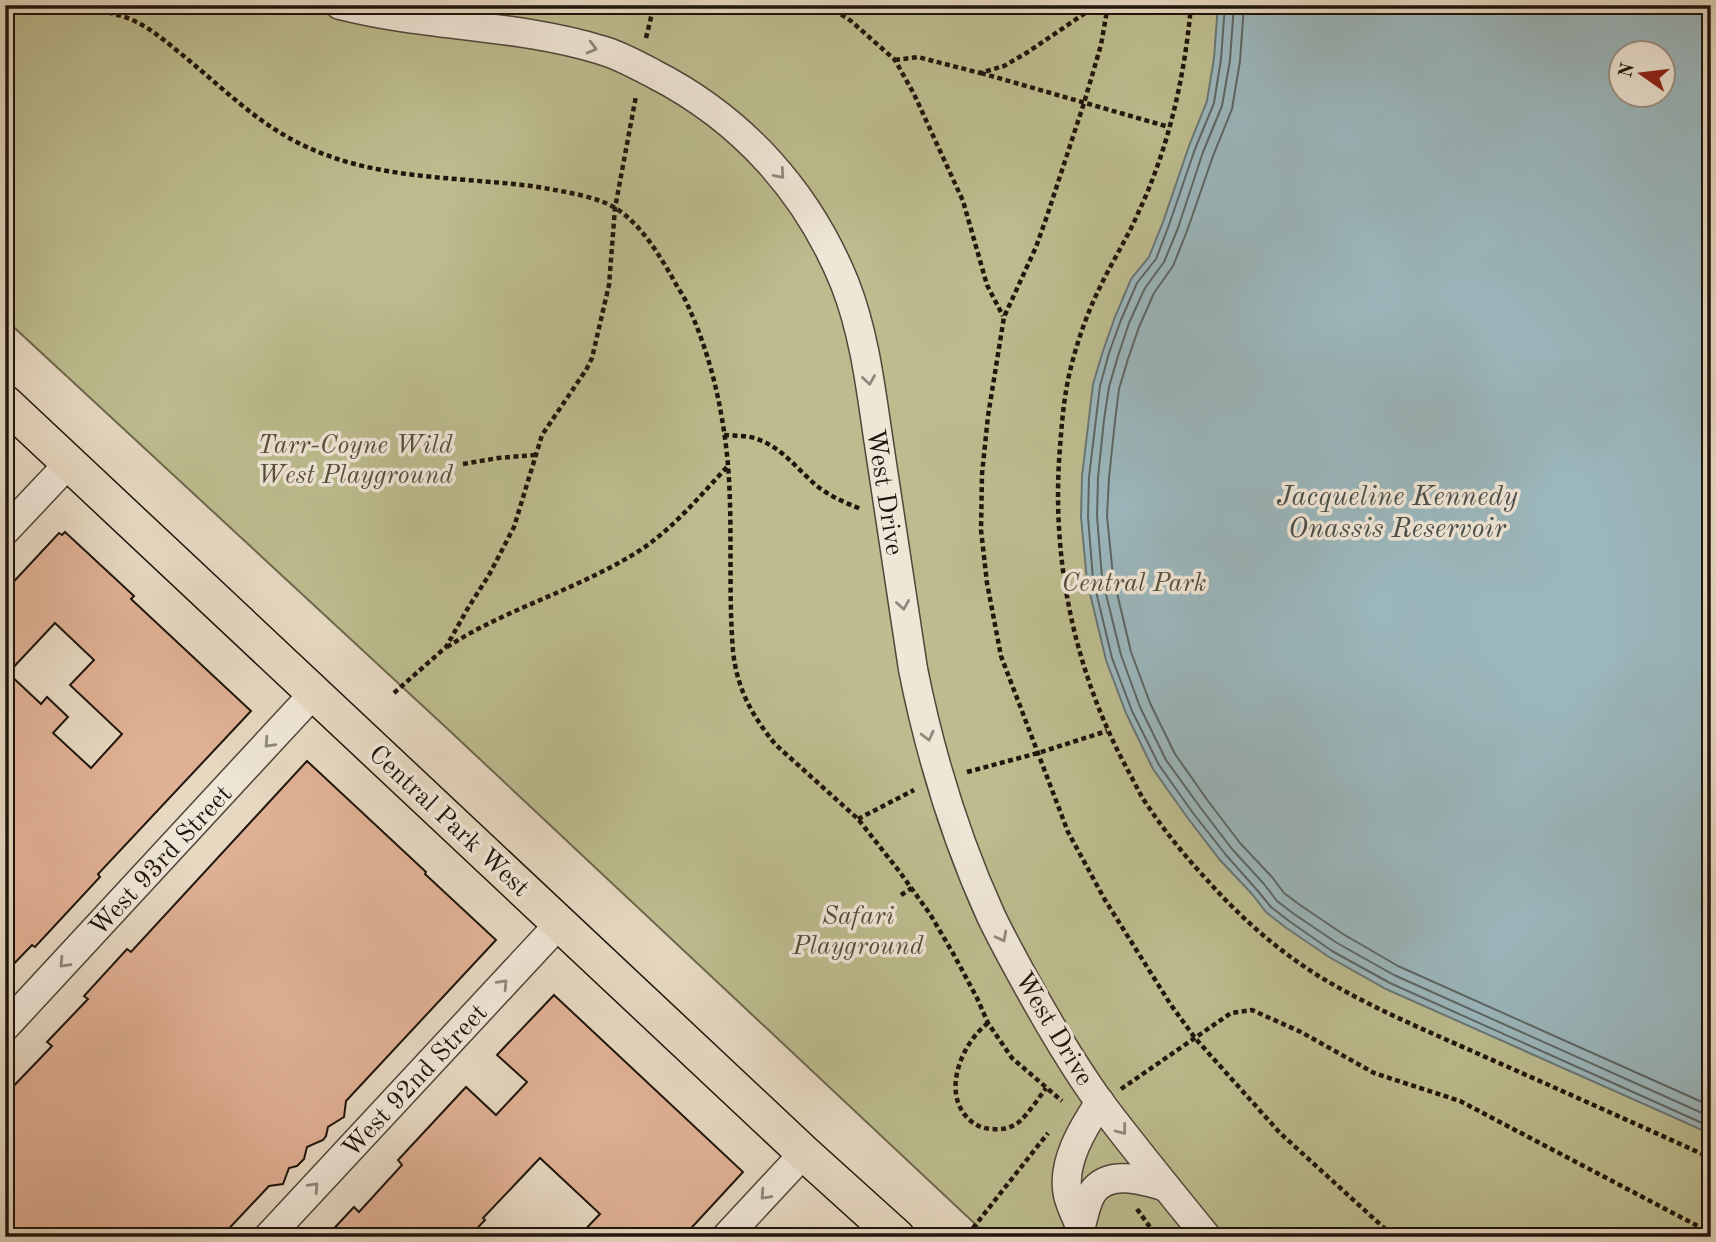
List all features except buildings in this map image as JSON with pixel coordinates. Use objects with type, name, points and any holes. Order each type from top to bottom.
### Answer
[{"type":"main road","name":"Central Park West","points":[[5,403],[804,1153],[897,1237]]},
{"type":"street","name":"West Drive","points":[[341,5],[377,13],[538,36],[603,50],[691,94],[722,117],[757,148],[800,198],[845,285],[863,342],[920,704],[940,781],[957,830],[992,918],[1037,1003],[1110,1096],[1166,1187],[1207,1237]]},
{"type":"street","points":[[5,531],[69,463]]},
{"type":"street","name":"West 93rd Street","points":[[5,1027],[315,692]]},
{"type":"street","name":"West 92nd Street","points":[[268,1237],[560,923]]},
{"type":"street","points":[[1082,1231],[1068,1198],[1068,1174],[1084,1126],[1110,1096]]},
{"type":"street","points":[[726,1237],[804,1153]]},
{"type":"street","points":[[1082,1231],[1087,1203],[1092,1193],[1107,1180],[1137,1180],[1166,1187]]},
{"type":"path","points":[[49,5],[105,12],[136,22],[165,41],[244,108],[275,130],[306,147],[337,159],[391,172],[541,188],[576,195],[615,208],[632,222],[652,246],[687,303],[713,376],[728,466],[732,635],[739,684],[757,719],[776,745],[858,819],[912,888],[954,955],[988,1023],[1012,1058],[1070,1108]]},
{"type":"path","points":[[645,43],[654,5]]},
{"type":"path","points":[[827,5],[852,21],[895,60],[914,94],[963,201],[987,285],[1004,317]]},
{"type":"path","points":[[980,73],[1004,66],[1097,5]]},
{"type":"path","points":[[1108,5],[1101,45],[1084,103],[1036,247],[1004,317],[988,416],[982,474],[981,530],[987,583],[1001,656],[1068,832],[1105,900],[1164,993],[1195,1038],[1280,1133],[1394,1237]]},
{"type":"path","points":[[1191,5],[1170,128],[1140,209],[1085,321],[1070,371],[1063,407],[1057,515],[1064,583],[1086,676],[1107,731],[1142,797],[1186,857],[1230,905],[1271,942],[1316,974],[1374,1007],[1711,1158]]},
{"type":"path","points":[[895,60],[918,57],[1170,128]]},
{"type":"path","points":[[446,647],[503,551],[523,504],[542,435],[586,370],[596,345],[609,285],[615,208],[639,85]]},
{"type":"path","points":[[724,435],[761,440],[775,448],[838,500],[866,510],[889,513]]},
{"type":"path","points":[[463,464],[535,455]]},
{"type":"path","points":[[394,693],[446,647],[471,631],[586,580],[631,556],[675,523],[728,466]]},
{"type":"path","points":[[960,774],[1107,731]]},
{"type":"path","points":[[858,819],[925,785]]},
{"type":"path","points":[[901,895],[912,888]]},
{"type":"path","points":[[1110,1096],[1231,1013],[1252,1010],[1301,1032],[1374,1073],[1460,1101],[1711,1233]]},
{"type":"path","points":[[988,1023],[973,1039],[958,1073],[957,1099],[969,1120],[987,1129],[1005,1129],[1020,1121],[1046,1088]]},
{"type":"path","points":[[973,1228],[1050,1131]]},
{"type":"path","points":[[1130,1199],[1157,1237]]},
{"type":"green space","name":"Central Park","points":[[5,5],[1711,5],[1711,1237],[989,1237],[452,733],[5,319]]},
{"type":"water","name":"Jacqueline Kennedy Onassis Reservoir","points":[[1218,5],[1711,5],[1711,1134],[1386,989],[1329,957],[1266,912],[1220,860],[1153,769],[1126,713],[1106,660],[1087,581],[1081,517],[1082,476],[1093,384],[1103,351],[1131,279],[1149,257],[1207,101]]},
{"type":"park label","name":"Tarr-Coyne Wild West Playground","points":[[355,459]]},
{"type":"park label","name":"Safari Playground","points":[[858,930]]}]
